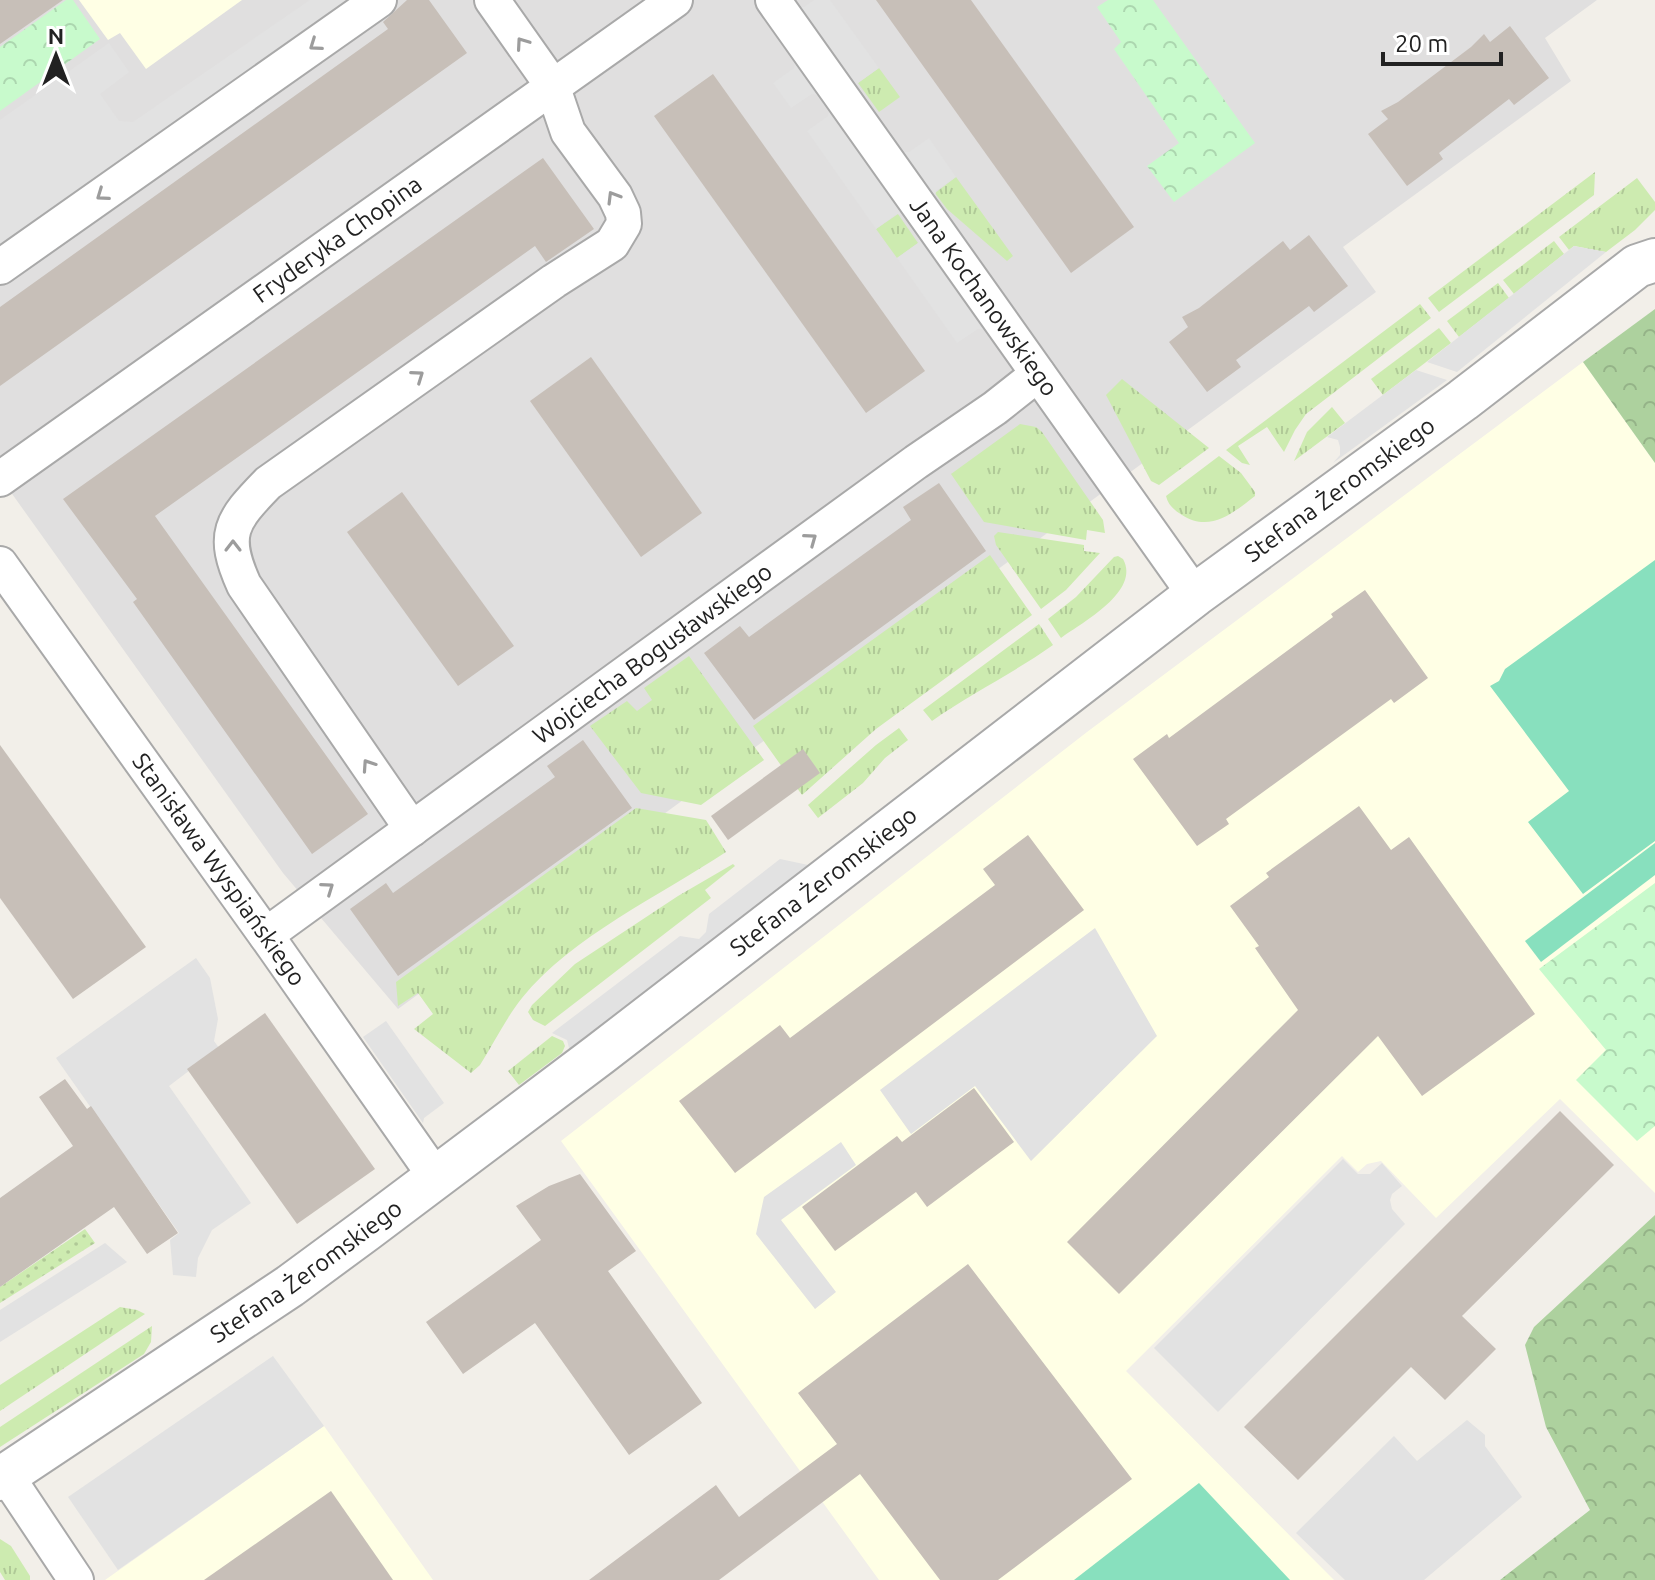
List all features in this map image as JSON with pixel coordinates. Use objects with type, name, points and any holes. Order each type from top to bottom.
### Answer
[{"type":"street","points":[[0,267],[379,0]]},
{"type":"street","points":[[412,829],[244,585],[232,558],[231,538],[242,510],[268,483],[554,281],[612,244],[624,224],[623,213],[615,196],[568,132],[552,85],[492,0]]},
{"type":"street","name":"Fryderyka Chopina","points":[[0,479],[675,0]]},
{"type":"street","name":"Jana Kochanowskiego","points":[[773,0],[1195,595]]},
{"type":"street","name":"Stefana Żeromskiego","points":[[3,1477],[290,1286],[600,1054],[1195,595],[1463,400],[1649,253]]},
{"type":"street","name":"Wojciecha Bogusławskiego","points":[[266,935],[1038,374]]},
{"type":"street","name":"Stanisława Wyspiańskiego","points":[[0,564],[435,1176]]},
{"type":"street","points":[[3,1477],[76,1580]]},
{"type":"shaded area","points":[[0,0],[1597,0],[1545,38],[1571,81],[1343,247],[1376,292],[398,1009],[283,873],[0,477]]},
{"type":"shaded area","points":[[79,0],[242,0],[146,69],[120,33],[108,40]]},
{"type":"shaded area","points":[[310,0],[357,0],[0,252],[0,120],[109,43],[129,72],[100,94],[119,121],[133,122]]},
{"type":"shaded area","points":[[814,0],[830,0],[879,68],[858,83],[857,88],[800,7]]},
{"type":"shaded area","points":[[795,64],[817,95],[812,94],[791,108],[773,83]]},
{"type":"shaded area","points":[[829,112],[903,215],[897,214],[876,229],[807,131]]},
{"type":"shaded area","points":[[929,138],[956,177],[936,191],[935,197],[903,152],[909,152]]},
{"type":"shaded area","points":[[919,238],[983,329],[957,343],[897,258],[918,243]]},
{"type":"shaded area","points":[[1574,246],[1606,252],[1457,372],[1427,362]]},
{"type":"shaded area","points":[[1583,362],[1655,463],[1655,1193],[1560,1099],[1436,1218],[1381,1161],[1367,1164],[1358,1172],[1342,1156],[1126,1371],[1334,1580],[879,1580],[561,1141],[1087,732]]},
{"type":"shaded area","points":[[1416,370],[1447,380],[1333,463],[1340,455],[1340,447],[1338,440],[1327,437]]},
{"type":"shaded area","points":[[780,859],[813,866],[566,1054],[569,1048],[567,1040],[552,1033],[680,936],[699,939],[706,932],[709,914]]},
{"type":"shaded area","points":[[1095,928],[1157,1036],[1031,1161],[975,1086],[911,1134],[880,1090]]},
{"type":"shaded area","points":[[196,958],[210,978],[218,1019],[214,1041],[219,1048],[169,1086],[251,1203],[212,1230],[198,1258],[196,1277],[173,1275],[170,1240],[179,1233],[56,1058]]},
{"type":"shaded area","points":[[386,1021],[444,1103],[424,1118],[423,1123],[363,1037]]},
{"type":"shaded area","points":[[841,1142],[856,1165],[781,1220],[836,1292],[815,1309],[756,1234],[764,1197]]},
{"type":"shaded area","points":[[1343,1159],[1358,1174],[1370,1174],[1382,1163],[1402,1186],[1390,1200],[1392,1209],[1405,1224],[1218,1412],[1154,1348]]},
{"type":"shaded area","points":[[105,1243],[127,1262],[0,1342],[0,1310]]},
{"type":"shaded area","points":[[273,1356],[324,1426],[118,1570],[68,1497]]},
{"type":"shaded area","points":[[1467,1420],[1485,1435],[1485,1446],[1522,1497],[1424,1580],[1345,1580],[1296,1533],[1394,1436],[1417,1461]]},
{"type":"shaded area","points":[[324,1426],[433,1580],[105,1580]]},
{"type":"green space","points":[[66,0],[73,0],[100,39],[0,111],[0,47]]},
{"type":"green space","points":[[1108,0],[1153,0],[1255,143],[1174,202],[1147,166],[1179,143],[1114,49],[1121,42],[1097,7]]},
{"type":"green space","points":[[879,68],[900,97],[879,112],[858,83]]},
{"type":"green space","points":[[1595,172],[1594,195],[1439,312],[1428,298]]},
{"type":"green space","points":[[956,177],[1013,256],[1007,261],[947,209],[935,193]]},
{"type":"green space","points":[[1637,178],[1655,202],[1655,210],[1606,252],[1574,246],[1569,250],[1559,237]]},
{"type":"green space","points":[[898,214],[918,243],[897,258],[876,229]]},
{"type":"green space","points":[[1554,241],[1564,254],[1514,294],[1503,280]]},
{"type":"green space","points":[[1498,283],[1509,298],[1459,337],[1447,321]]},
{"type":"green space","points":[[1420,304],[1431,318],[1306,414],[1284,452],[1267,427],[1238,446],[1250,465],[1242,463],[1226,450]]},
{"type":"green space","points":[[1655,309],[1655,463],[1583,362]]},
{"type":"green space","points":[[1439,328],[1451,343],[1383,395],[1371,379]]},
{"type":"green space","points":[[1122,379],[1209,448],[1159,485],[1151,481],[1106,395]]},
{"type":"green space","points":[[1332,407],[1345,423],[1294,461],[1307,432]]},
{"type":"green space","points":[[1020,424],[1036,427],[1042,432],[1103,520],[1105,533],[1087,530],[1086,540],[984,522],[951,474]]},
{"type":"green space","points":[[1219,456],[1241,473],[1255,496],[1230,514],[1212,521],[1192,520],[1176,511],[1166,496]]},
{"type":"green space","points":[[998,532],[1084,545],[1084,551],[1100,553],[1066,590],[1041,609],[996,545],[994,536]]},
{"type":"green space","points":[[990,555],[1032,615],[876,729],[802,795],[753,726]]},
{"type":"green space","points":[[1118,556],[1123,559],[1126,571],[1124,583],[1117,594],[1061,638],[1048,619]]},
{"type":"green space","points":[[1655,560],[1655,841],[1583,894],[1528,822],[1569,791],[1490,686],[1499,681],[1505,669]]},
{"type":"green space","points":[[1039,624],[1053,645],[932,721],[923,710]]},
{"type":"green space","points":[[689,656],[764,760],[701,805],[641,793],[590,726],[627,701],[637,711],[652,700],[644,688]]},
{"type":"green space","points":[[899,728],[908,740],[885,758],[863,783],[818,818],[808,805]]},
{"type":"green space","points":[[636,808],[706,820],[726,852],[618,918],[565,956],[522,998],[480,1065],[471,1073],[414,1029],[433,1014],[418,993],[398,1006],[396,982]]},
{"type":"green space","points":[[1655,843],[1655,875],[1541,962],[1525,941]]},
{"type":"green space","points":[[733,864],[735,866],[705,890],[711,898],[545,1026],[533,1020],[528,1012],[532,1005],[575,964]]},
{"type":"green space","points":[[1655,883],[1655,1126],[1637,1141],[1576,1080],[1606,1050],[1539,969]]},
{"type":"green space","points":[[552,1036],[563,1041],[565,1046],[562,1053],[519,1085],[508,1071]]},
{"type":"green space","points":[[1655,1215],[1655,1580],[1500,1580],[1590,1510],[1546,1427],[1525,1345],[1534,1327]]},
{"type":"green space","points":[[85,1229],[95,1243],[0,1303],[0,1287]]},
{"type":"green space","points":[[120,1307],[145,1314],[0,1411],[0,1385]]},
{"type":"green space","points":[[152,1326],[151,1342],[144,1354],[0,1447],[0,1427]]},
{"type":"green space","points":[[1199,1483],[1290,1580],[1074,1580]]},
{"type":"green space","points":[[0,1539],[11,1546],[30,1580],[5,1580],[0,1572]]},
{"type":"building","points":[[0,0],[63,0],[0,44]]},
{"type":"building","points":[[407,0],[429,0],[467,53],[0,386],[0,307],[388,29],[383,22]]},
{"type":"building","points":[[876,0],[971,0],[1134,227],[1071,273]]},
{"type":"building","points":[[1510,26],[1549,78],[1514,105],[1509,99],[1439,153],[1443,159],[1407,186],[1368,134],[1388,119],[1381,111],[1398,102],[1484,34],[1490,42]]},
{"type":"building","points":[[713,74],[925,371],[866,413],[654,116]]},
{"type":"building","points":[[543,158],[594,229],[546,262],[535,246],[155,516],[368,814],[312,854],[133,602],[137,599],[63,499]]},
{"type":"building","points":[[1309,235],[1348,286],[1314,312],[1309,306],[1236,360],[1241,367],[1207,392],[1169,342],[1188,327],[1182,317],[1199,308],[1283,241],[1290,250]]},
{"type":"building","points":[[591,357],[702,513],[641,557],[530,401]]},
{"type":"building","points":[[939,483],[986,551],[754,720],[704,653],[740,626],[749,637],[911,520],[903,507]]},
{"type":"building","points":[[402,492],[514,646],[458,686],[347,532]]},
{"type":"building","points":[[1365,590],[1428,678],[1394,703],[1391,699],[1226,819],[1229,824],[1197,846],[1133,759],[1167,734],[1169,738]]},
{"type":"building","points":[[583,740],[632,808],[398,976],[350,909],[386,883],[393,893],[555,777],[547,766]]},
{"type":"building","points":[[0,745],[146,947],[73,999],[0,898]]},
{"type":"building","points":[[803,749],[820,773],[728,840],[711,816]]},
{"type":"building","points":[[1359,806],[1391,850],[1409,837],[1535,1014],[1422,1096],[1378,1036],[1119,1294],[1067,1242],[1298,1010],[1230,906],[1269,877],[1266,873]]},
{"type":"building","points":[[1028,835],[1084,910],[735,1173],[679,1101],[780,1025],[790,1038],[995,885],[983,869]]},
{"type":"building","points":[[265,1013],[375,1169],[297,1224],[187,1069]]},
{"type":"building","points":[[65,1079],[87,1109],[91,1106],[178,1233],[147,1254],[114,1207],[0,1287],[0,1198],[73,1146],[39,1097]]},
{"type":"building","points":[[974,1088],[1014,1142],[927,1207],[916,1192],[835,1251],[802,1207],[897,1136],[902,1142]]},
{"type":"building","points":[[1560,1111],[1614,1165],[1462,1316],[1496,1349],[1445,1400],[1411,1367],[1298,1480],[1244,1427]]},
{"type":"building","points":[[580,1174],[636,1251],[608,1271],[702,1403],[629,1455],[535,1323],[463,1374],[426,1322],[541,1240],[516,1206],[549,1186]]},
{"type":"building","points":[[968,1264],[1132,1479],[998,1580],[940,1580],[860,1474],[719,1580],[589,1580],[716,1485],[739,1517],[837,1444],[798,1393]]},
{"type":"building","points":[[331,1491],[393,1580],[204,1580]]}]
